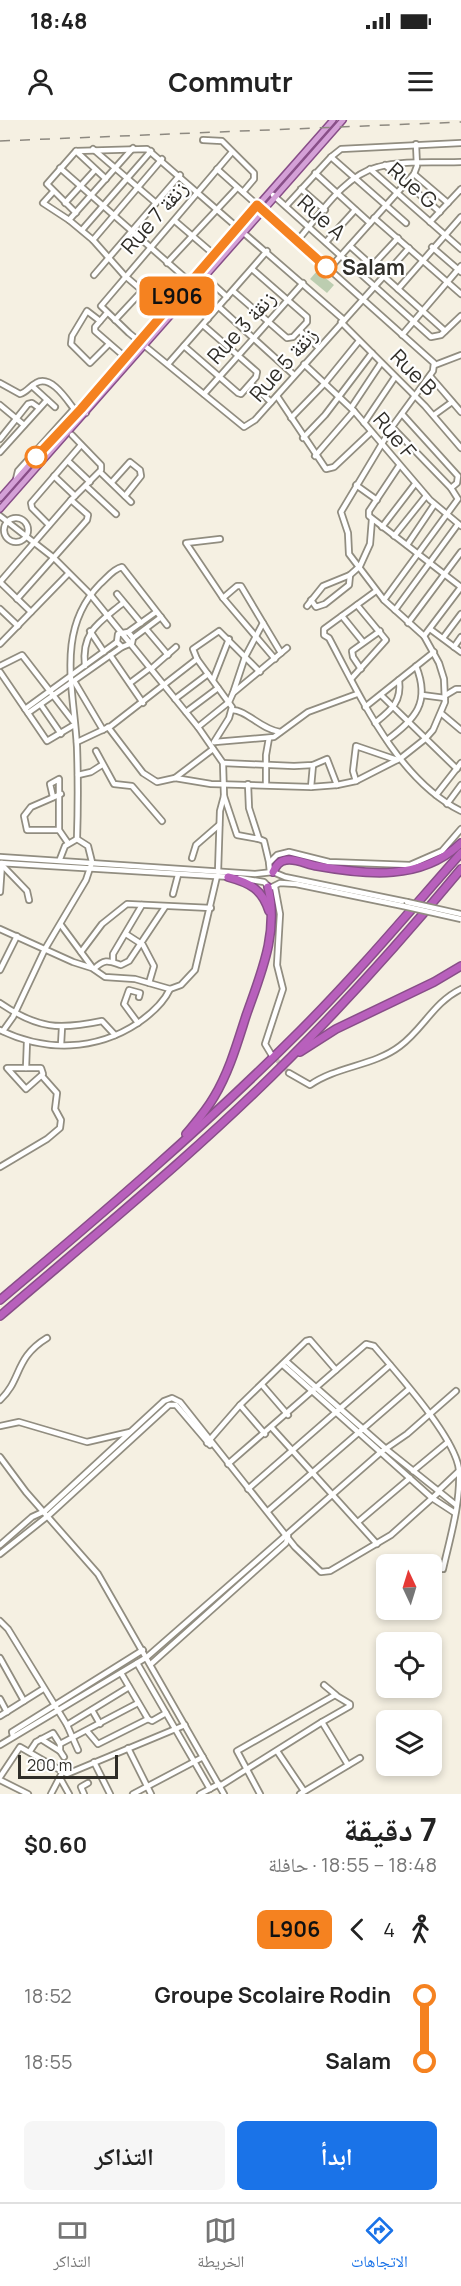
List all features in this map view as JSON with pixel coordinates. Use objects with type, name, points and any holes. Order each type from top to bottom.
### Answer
[{"type":"highway","points":[[272,873],[278,863],[290,860],[336,868],[408,872],[436,863],[461,843]]},
{"type":"highway","points":[[0,1300],[174,1149],[307,1024],[355,974],[461,853]]},
{"type":"highway","points":[[0,1316],[172,1168],[290,1058],[408,931],[461,868]]},
{"type":"highway","points":[[228,877],[251,883],[261,892],[269,911],[272,927]]},
{"type":"highway","points":[[174,1149],[208,1107],[224,1077],[262,974],[272,927],[272,884]]},
{"type":"highway","points":[[290,1058],[336,1029],[434,982],[461,966]]},
{"type":"main road","points":[[0,498],[27,464],[80,410],[139,340],[260,207],[333,120]]},
{"type":"main road","points":[[271,194],[343,120]]},
{"type":"main road","points":[[0,509],[124,357],[165,310],[183,294],[190,282],[201,273]]},
{"type":"street","points":[[203,140],[222,141],[255,176],[243,192]]},
{"type":"street","points":[[286,206],[331,157],[344,148],[461,142]]},
{"type":"street","points":[[328,269],[414,174],[417,164],[416,144]]},
{"type":"street","points":[[69,220],[133,148]]},
{"type":"street","points":[[76,213],[48,186],[49,180],[76,151],[133,148],[149,150],[241,228],[343,321]]},
{"type":"street","points":[[93,149],[156,203]]},
{"type":"street","points":[[82,230],[149,150]]},
{"type":"street","points":[[76,151],[106,179]]},
{"type":"street","name":"Rue 7 زنقة","points":[[107,313],[101,307],[102,303],[232,152]]},
{"type":"street","points":[[331,157],[406,223]]},
{"type":"street","points":[[93,240],[162,159]]},
{"type":"street","points":[[297,241],[355,177],[370,169],[385,165],[461,162]]},
{"type":"street","points":[[385,165],[440,212]]},
{"type":"street","points":[[60,168],[190,282]]},
{"type":"street","points":[[217,169],[402,335],[432,359],[435,365]]},
{"type":"street","name":"Rue G","points":[[370,169],[461,249]]},
{"type":"street","points":[[65,203],[95,170]]},
{"type":"street","points":[[315,173],[370,223]]},
{"type":"street","points":[[414,174],[448,202]]},
{"type":"street","points":[[94,275],[180,175]]},
{"type":"street","points":[[167,263],[237,188]]},
{"type":"street","points":[[301,189],[325,210]]},
{"type":"street","points":[[430,222],[461,189]]},
{"type":"street","points":[[53,192],[43,203],[82,230],[124,276],[165,310]]},
{"type":"street","name":"Rue A","points":[[271,194],[428,334],[435,337],[445,331]]},
{"type":"street","points":[[456,194],[461,199]]},
{"type":"street","points":[[326,242],[355,210]]},
{"type":"street","points":[[398,289],[432,247],[461,217]]},
{"type":"street","points":[[374,218],[461,294]]},
{"type":"street","points":[[175,220],[210,251]]},
{"type":"street","points":[[455,243],[461,237]]},
{"type":"street","points":[[372,266],[398,238]]},
{"type":"street","points":[[350,246],[445,331],[461,316]]},
{"type":"street","points":[[402,335],[460,269],[432,247]]},
{"type":"street","name":"Rue 5 زنقة","points":[[204,394],[244,427],[255,420],[409,248]]},
{"type":"street","points":[[168,364],[267,251]]},
{"type":"street","points":[[233,291],[286,337],[292,338],[300,331],[308,320],[303,313],[252,269]]},
{"type":"street","points":[[201,273],[227,297]]},
{"type":"street","name":"Rue 3 زنقة","points":[[204,394],[303,283]]},
{"type":"street","points":[[115,320],[142,291]]},
{"type":"street","points":[[183,294],[208,319]]},
{"type":"street","points":[[219,307],[294,375]]},
{"type":"street","points":[[100,321],[87,311],[72,336],[71,344],[90,363],[109,344]]},
{"type":"street","points":[[124,357],[96,332],[95,327],[107,313],[204,394]]},
{"type":"street","name":"Rue B","points":[[343,321],[359,341],[434,415],[461,448]]},
{"type":"street","points":[[184,346],[238,393],[241,394],[251,384],[257,372],[203,325]]},
{"type":"street","points":[[300,331],[319,348]]},
{"type":"street","points":[[291,418],[325,383],[359,341]]},
{"type":"street","points":[[303,438],[340,396],[372,353]]},
{"type":"street","points":[[175,778],[211,784],[311,787],[356,781],[399,759],[425,739],[442,714],[446,696],[442,671],[434,651],[424,636],[376,591],[360,566],[349,554],[346,547],[348,533],[341,512],[381,444],[414,394],[430,376],[435,365],[461,355]]},
{"type":"street","points":[[315,456],[353,410],[381,363]]},
{"type":"street","name":"Rue F","points":[[304,364],[353,410],[434,505],[460,525]]},
{"type":"street","points":[[430,376],[461,412]]},
{"type":"street","points":[[364,423],[395,377]]},
{"type":"street","points":[[0,383],[20,394],[43,381],[80,410]]},
{"type":"street","points":[[251,384],[271,402]]},
{"type":"street","points":[[32,386],[55,407]]},
{"type":"street","points":[[277,396],[315,456],[328,470],[371,432]]},
{"type":"street","points":[[1,450],[47,400]]},
{"type":"street","points":[[434,415],[452,402]]},
{"type":"street","points":[[0,439],[15,418],[30,403],[39,408]]},
{"type":"street","points":[[0,405],[24,425]]},
{"type":"street","points":[[402,414],[458,476],[457,483],[451,488]]},
{"type":"street","points":[[384,600],[458,499],[451,488],[392,427]]},
{"type":"street","points":[[31,612],[0,582],[73,498],[100,472],[101,465],[72,435]]},
{"type":"street","points":[[49,525],[32,508],[31,503],[81,445]]},
{"type":"street","points":[[68,460],[116,514]]},
{"type":"street","points":[[112,482],[130,462],[140,470],[141,476],[125,496]]},
{"type":"street","points":[[307,606],[323,586],[350,575],[360,566],[370,544],[372,519],[369,511],[399,466]]},
{"type":"street","points":[[100,472],[131,502]]},
{"type":"street","points":[[17,599],[88,518],[88,515],[54,476]]},
{"type":"street","points":[[382,527],[415,484]]},
{"type":"street","points":[[356,485],[377,500]]},
{"type":"street","points":[[394,536],[426,496]]},
{"type":"street","points":[[407,545],[434,505]]},
{"type":"street","points":[[0,516],[54,558],[90,594],[212,742],[213,749],[223,763],[224,796],[237,835],[264,841],[280,914],[278,966],[284,989],[265,1044],[271,1054]]},
{"type":"street","points":[[13,518],[21,519],[26,523],[28,530],[26,537],[19,542],[11,541],[5,536],[3,528],[7,521],[13,518]]},
{"type":"street","points":[[372,519],[461,587],[424,636]]},
{"type":"street","points":[[395,610],[460,525]]},
{"type":"street","points":[[220,539],[186,543],[223,598],[275,659]]},
{"type":"street","points":[[408,623],[461,552]]},
{"type":"street","points":[[77,839],[77,742],[71,681],[72,638],[80,612],[90,594],[115,570],[122,567],[167,625]]},
{"type":"street","points":[[1,641],[68,574]]},
{"type":"street","points":[[311,600],[316,608],[325,604],[349,585],[350,575]]},
{"type":"street","points":[[223,598],[237,586],[241,586],[281,653]]},
{"type":"street","points":[[376,591],[324,632],[357,694],[399,759],[436,795],[461,811]]},
{"type":"street","points":[[117,594],[141,623]]},
{"type":"street","points":[[85,666],[84,653],[90,631],[123,603]]},
{"type":"street","points":[[351,679],[386,642],[380,631],[357,606]]},
{"type":"street","points":[[0,609],[18,626]]},
{"type":"street","points":[[120,632],[128,632],[156,612]]},
{"type":"street","points":[[443,638],[461,614]]},
{"type":"street","points":[[342,616],[363,642]]},
{"type":"street","points":[[131,645],[133,638],[161,617]]},
{"type":"street","points":[[198,727],[229,702],[245,657],[263,623]]},
{"type":"street","points":[[146,629],[168,655]]},
{"type":"street","points":[[430,629],[461,652]]},
{"type":"street","points":[[90,631],[104,652]]},
{"type":"street","points":[[232,710],[229,702],[197,659],[193,649],[219,631],[260,672]]},
{"type":"street","points":[[361,669],[351,653],[380,631]]},
{"type":"street","points":[[71,681],[85,666],[117,642],[120,632]]},
{"type":"street","points":[[128,632],[133,638]]},
{"type":"street","points":[[454,647],[461,637]]},
{"type":"street","points":[[213,680],[229,639]]},
{"type":"street","points":[[117,642],[122,647]]},
{"type":"street","points":[[27,711],[122,647],[131,645]]},
{"type":"street","points":[[130,683],[176,647]]},
{"type":"street","points":[[233,693],[287,648]]},
{"type":"street","points":[[365,707],[434,651]]},
{"type":"street","points":[[0,666],[22,655],[74,723]]},
{"type":"street","points":[[110,655],[143,703]]},
{"type":"street","points":[[77,742],[106,728],[143,703],[197,659]]},
{"type":"street","points":[[387,740],[409,724],[420,706],[422,695],[416,666]]},
{"type":"street","points":[[0,672],[47,741],[61,734],[74,723]]},
{"type":"street","points":[[175,699],[208,674]]},
{"type":"street","points":[[375,723],[394,708],[399,696],[399,680]]},
{"type":"street","points":[[71,681],[147,777],[162,782],[175,778],[213,749]]},
{"type":"street","points":[[186,712],[218,688]]},
{"type":"street","points":[[422,695],[446,696],[456,688],[461,689]]},
{"type":"street","points":[[27,711],[40,705],[52,694]]},
{"type":"street","points":[[212,742],[245,737],[269,738],[308,712],[357,694]]},
{"type":"street","points":[[381,695],[457,769]]},
{"type":"street","points":[[40,705],[61,734]]},
{"type":"street","points":[[232,710],[240,711],[260,726],[281,732]]},
{"type":"street","points":[[212,742],[232,710]]},
{"type":"street","points":[[442,714],[461,730]]},
{"type":"street","points":[[266,784],[269,738]]},
{"type":"street","points":[[356,781],[353,771],[354,752],[365,747],[399,759]]},
{"type":"street","points":[[96,751],[114,784],[132,786],[162,822]]},
{"type":"street","points":[[223,763],[313,765],[327,759],[337,785]]},
{"type":"street","points":[[436,795],[461,763]]},
{"type":"street","points":[[78,775],[91,772],[102,765]]},
{"type":"street","points":[[311,787],[313,765]]},
{"type":"street","points":[[53,797],[50,785],[57,779],[60,780],[61,794],[59,830],[68,843]]},
{"type":"street","points":[[248,784],[249,808],[259,839]]},
{"type":"street","points":[[447,804],[461,785]]},
{"type":"street","points":[[59,830],[27,830],[24,816],[31,807],[61,794]]},
{"type":"street","points":[[77,839],[88,846],[92,862],[86,880],[45,949],[15,1012],[2,1030],[27,1041],[61,1046],[93,1043],[115,1035],[138,1023],[157,1007],[170,989],[181,985],[195,970],[218,874],[219,825],[224,796]]},
{"type":"street","points":[[192,858],[197,843],[219,825]]},
{"type":"street","points":[[269,863],[277,855],[289,852],[329,862],[410,865],[442,851],[461,829]]},
{"type":"street","points":[[60,860],[68,843],[77,839]]},
{"type":"street","points":[[0,857],[92,862],[218,874],[461,914]]},
{"type":"street","points":[[2,863],[178,875],[272,873],[461,919]]},
{"type":"street","points":[[0,892],[2,863]]},
{"type":"street","points":[[2,863],[27,891],[29,900]]},
{"type":"street","points":[[272,873],[272,884]]},
{"type":"street","points":[[172,894],[178,875]]},
{"type":"street","points":[[81,952],[102,924],[117,914],[124,905],[211,908]]},
{"type":"street","points":[[113,961],[113,954],[142,905]]},
{"type":"street","points":[[94,969],[102,961],[124,964],[165,907]]},
{"type":"street","points":[[61,925],[94,969]]},
{"type":"street","points":[[1,931],[94,969],[105,977],[149,982],[170,989]]},
{"type":"street","points":[[126,934],[141,943],[155,968],[149,982]]},
{"type":"street","points":[[0,970],[17,936]]},
{"type":"street","points":[[289,1073],[310,1085],[331,1073],[394,1050],[406,1041],[440,1002],[461,989]]},
{"type":"street","points":[[138,1023],[124,1004],[129,990],[140,993],[139,997]]},
{"type":"street","points":[[0,1003],[44,1024],[75,1027],[102,1021],[115,1035]]},
{"type":"street","points":[[61,1046],[62,1027]]},
{"type":"street","points":[[26,1068],[27,1041]]},
{"type":"street","points":[[0,1167],[47,1139],[60,1128],[60,1120],[54,1110],[57,1093],[42,1076],[41,1068],[7,1069],[26,1089],[42,1076]]},
{"type":"street","points":[[0,1400],[9,1391],[27,1352],[47,1338]]},
{"type":"street","points":[[210,1443],[240,1405],[263,1386],[306,1341],[310,1340],[336,1370]]},
{"type":"street","points":[[228,1464],[368,1343],[374,1346],[390,1365],[458,1455],[459,1471],[455,1513],[443,1569]]},
{"type":"street","points":[[285,1363],[384,1450],[456,1505]]},
{"type":"street","points":[[248,1489],[390,1365]]},
{"type":"street","points":[[263,1386],[288,1414]]},
{"type":"street","points":[[268,1510],[409,1389]]},
{"type":"street","points":[[56,1708],[147,1657],[384,1450],[456,1391]]},
{"type":"street","points":[[0,1545],[32,1517],[47,1513],[164,1401],[172,1401],[317,1569],[327,1572],[391,1536],[459,1471]]},
{"type":"street","points":[[0,1554],[172,1401]]},
{"type":"street","points":[[240,1405],[265,1434]]},
{"type":"street","points":[[0,1425],[19,1422],[87,1442],[131,1432]]},
{"type":"street","points":[[272,1428],[377,1544]]},
{"type":"street","points":[[413,1471],[448,1442]]},
{"type":"street","points":[[384,1450],[432,1498],[455,1513]]},
{"type":"street","points":[[0,1457],[98,1574],[225,1794]]},
{"type":"street","points":[[0,1463],[7,1468]]},
{"type":"street","points":[[358,1522],[410,1478]]},
{"type":"street","points":[[151,1664],[286,1543],[288,1536]]},
{"type":"street","points":[[0,1622],[8,1629],[67,1725],[78,1750]]},
{"type":"street","points":[[0,1745],[143,1650]]},
{"type":"street","points":[[0,1658],[24,1701]]},
{"type":"street","points":[[137,1663],[210,1789]]},
{"type":"street","points":[[121,1673],[148,1719]]},
{"type":"street","points":[[200,1794],[246,1770],[350,1707],[324,1685]]},
{"type":"street","points":[[67,1725],[129,1687]]},
{"type":"street","points":[[0,1716],[43,1689]]},
{"type":"street","points":[[260,1794],[237,1751],[336,1695]]},
{"type":"street","points":[[0,1699],[7,1712]]},
{"type":"street","points":[[60,1744],[74,1739],[138,1703]]},
{"type":"street","points":[[92,1710],[100,1724]]},
{"type":"street","points":[[87,1731],[98,1744],[148,1719],[152,1721],[166,1713]]},
{"type":"street","points":[[322,1722],[348,1765]]},
{"type":"street","points":[[51,1794],[61,1775],[185,1725]]},
{"type":"street","points":[[30,1751],[41,1740],[53,1733],[60,1744],[60,1751]]},
{"type":"street","points":[[41,1740],[60,1751],[64,1757]]},
{"type":"street","points":[[28,1794],[0,1778],[18,1748],[23,1747],[61,1775],[69,1794]]},
{"type":"street","points":[[128,1748],[151,1794]]},
{"type":"street","points":[[276,1751],[302,1793],[360,1758]]},
{"type":"street","points":[[133,1794],[203,1756]]},
{"type":"street","points":[[94,1762],[109,1792],[101,1794]]},
{"type":"street","points":[[84,1794],[81,1787],[88,1784]]},
{"type":"green space","points":[[317,271],[334,285],[327,293],[310,279]]},
{"type":"tunnel","points":[[272,1055],[289,1073]]},
{"type":"railway","points":[[0,141],[461,122]]},
{"type":"bus line","name":"L906","points":[[36,457],[81,409],[257,205],[326,267]]},
{"type":"place","name":"Salam","points":[[326,267]]}]
